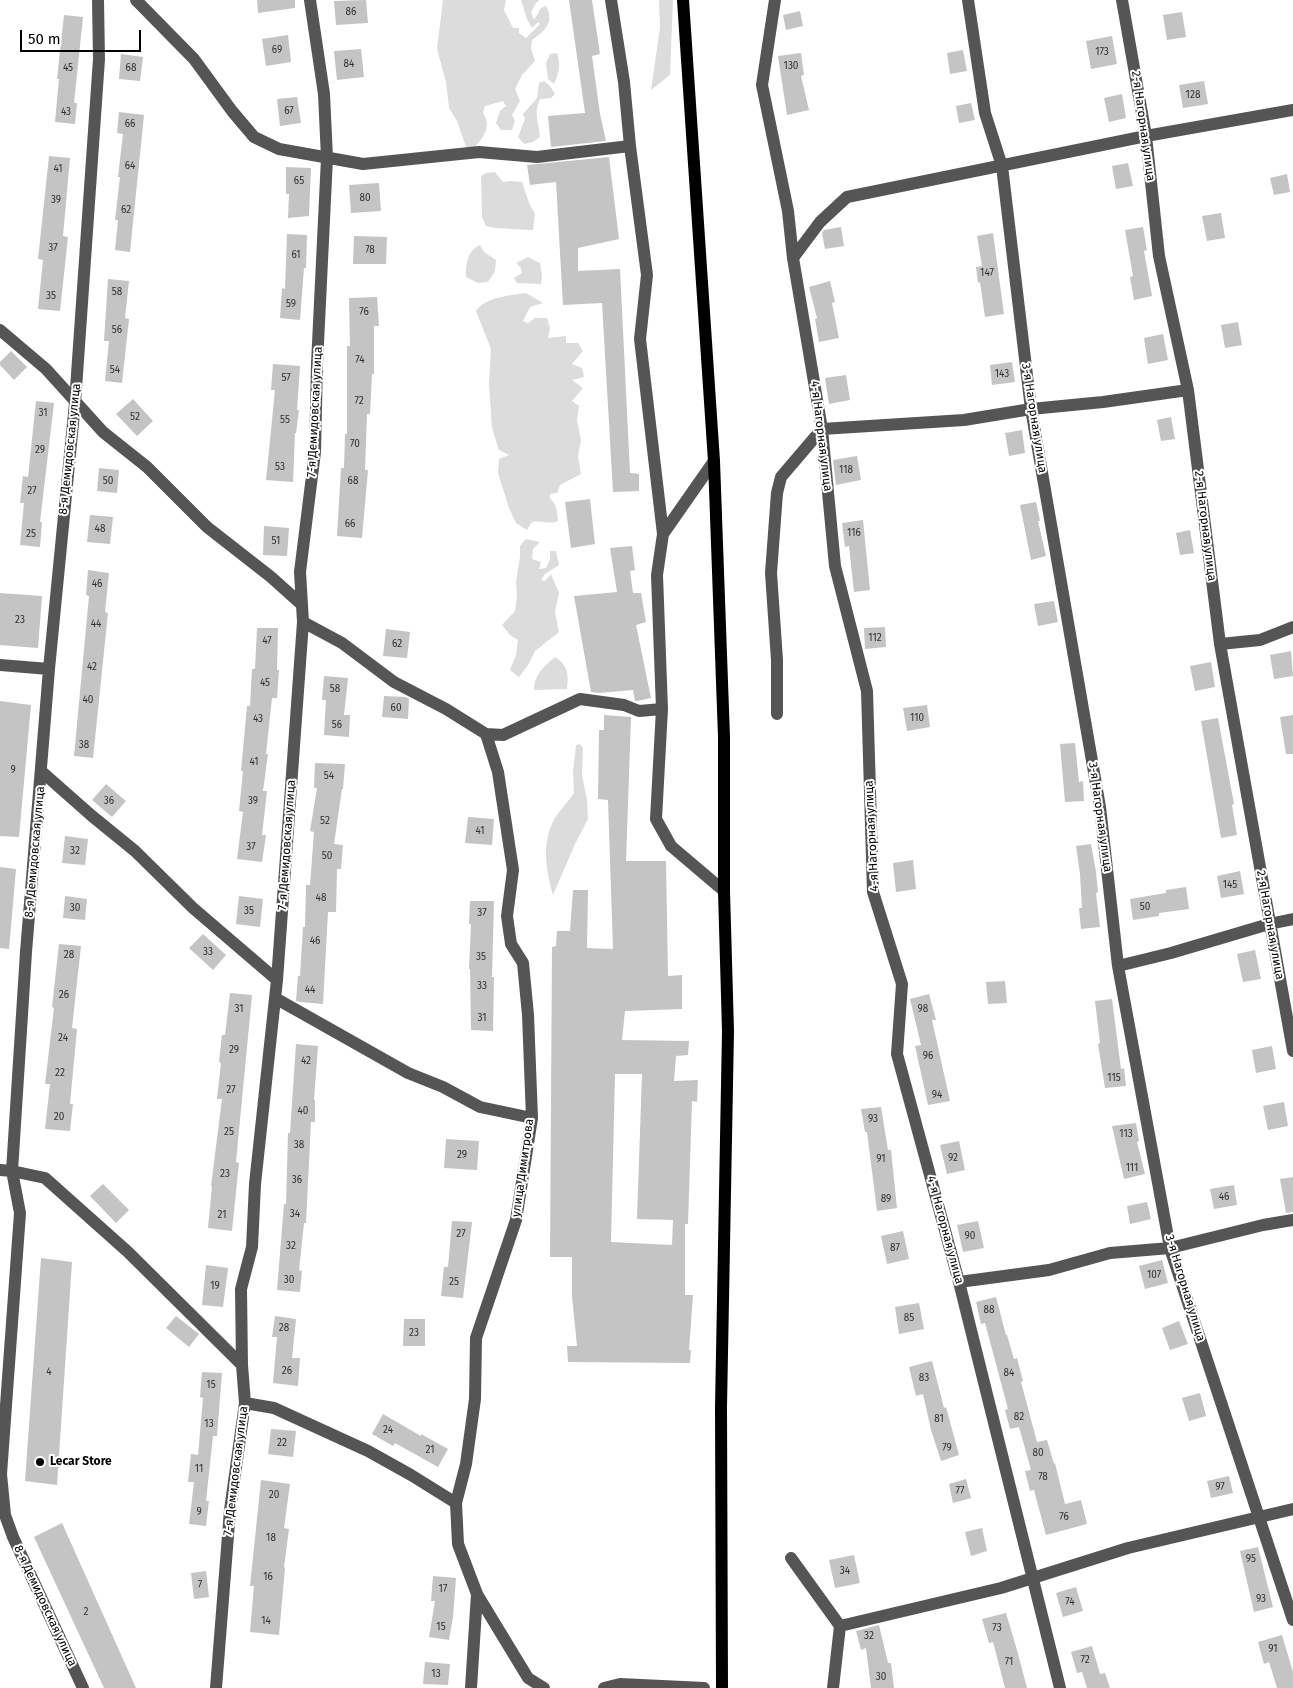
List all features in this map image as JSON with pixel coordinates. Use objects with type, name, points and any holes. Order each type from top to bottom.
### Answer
[{"type":"main road","points":[[683,0],[714,461],[724,737],[724,891],[728,1031],[721,1407],[722,1688]]},
{"type":"street","name":"8-я Демидовская улица","points":[[83,1688],[13,1537],[5,1515],[1,1474],[20,1213],[6,1170],[49,669],[75,403],[99,59],[98,0]]},
{"type":"street","points":[[136,0],[194,59],[232,112],[254,137],[279,149],[363,164],[479,152],[536,156],[630,146]]},
{"type":"street","name":"7-я Демидовская улица","points":[[216,1688],[230,1510],[245,1403],[240,1289],[252,1247],[255,1184],[277,980],[303,622],[300,603],[300,572],[315,452],[317,364],[328,158],[324,94],[310,0]]},
{"type":"street","points":[[611,0],[624,82],[630,146],[648,275],[640,339],[663,534],[657,575],[662,709],[656,819],[671,846],[724,891]]},
{"type":"street","name":"4-я Нагорная улица","points":[[775,0],[762,85],[788,211],[792,258],[822,429],[835,566],[867,691],[873,892],[902,984],[897,1054],[959,1282],[1034,1577],[1060,1688]]},
{"type":"street","name":"3-я Нагорная улица","points":[[968,0],[985,113],[1002,166],[1031,409],[1100,807],[1118,966],[1170,1248],[1293,1620]]},
{"type":"street","name":"2-я Нагорная улица","points":[[1122,0],[1146,136],[1159,256],[1188,390],[1220,644],[1293,1051]]},
{"type":"street","points":[[792,258],[820,222],[847,197],[1146,136],[1293,110]]},
{"type":"street","points":[[0,330],[46,369],[103,432],[147,467],[208,528],[271,577],[300,603]]},
{"type":"street","points":[[777,714],[777,660],[771,573],[777,493],[781,477],[822,429],[964,420],[1031,409],[1102,402],[1188,390]]},
{"type":"street","points":[[663,534],[714,461]]},
{"type":"street","points":[[303,622],[342,643],[394,682],[446,709],[486,734],[504,735],[580,699],[624,705],[639,710],[662,709]]},
{"type":"street","points":[[1220,644],[1260,640],[1293,627]]},
{"type":"street","points":[[0,665],[49,669]]},
{"type":"street","name":"улица Димитрова","points":[[471,1688],[477,1594],[458,1544],[456,1503],[466,1464],[475,1399],[476,1338],[516,1220],[532,1118],[528,1015],[523,963],[511,944],[507,916],[513,870],[498,772],[486,734]]},
{"type":"street","points":[[41,771],[135,851],[193,908],[277,980]]},
{"type":"street","points":[[1118,966],[1171,953],[1269,924],[1293,920]]},
{"type":"street","points":[[275,998],[408,1073],[443,1087],[480,1107],[532,1118]]},
{"type":"street","points":[[6,1170],[45,1178],[128,1252],[242,1365]]},
{"type":"street","points":[[959,1282],[1049,1270],[1110,1253],[1170,1248],[1263,1225],[1293,1220]]},
{"type":"street","points":[[245,1403],[274,1408],[368,1451],[456,1503]]},
{"type":"street","points":[[840,1626],[1001,1588],[1128,1548],[1293,1509]]},
{"type":"street","points":[[791,1558],[840,1626],[832,1688]]},
{"type":"street","points":[[477,1594],[528,1678],[544,1688]]},
{"type":"street","points":[[604,1688],[620,1684],[704,1688]]},
{"type":"shaded area","points":[[443,0],[506,0],[504,10],[513,28],[519,28],[519,33],[526,38],[540,24],[538,22],[532,28],[521,0],[539,0],[531,12],[534,20],[541,8],[546,6],[549,12],[549,21],[545,30],[532,40],[531,48],[535,61],[522,75],[515,89],[520,101],[512,115],[515,121],[512,130],[501,130],[496,123],[500,111],[506,106],[503,101],[485,106],[483,113],[487,122],[486,131],[474,148],[466,147],[457,121],[449,108],[446,82],[437,49]]},
{"type":"shaded area","points":[[659,0],[673,0],[670,75],[651,90],[660,27]]},
{"type":"shaded area","points":[[557,53],[559,68],[554,84],[548,79],[546,63],[550,54]]},
{"type":"shaded area","points":[[544,81],[555,94],[551,98],[540,99],[537,113],[540,137],[533,142],[524,144],[518,137],[525,119],[523,114],[537,98],[539,83]]},
{"type":"shaded area","points":[[495,172],[503,182],[522,182],[535,214],[533,230],[486,226],[482,217],[481,176],[486,173]]},
{"type":"shaded area","points":[[480,245],[484,252],[496,260],[495,271],[488,282],[478,283],[466,277],[466,272],[470,254]]},
{"type":"shaded area","points":[[528,257],[540,263],[541,284],[517,283],[514,278],[522,273],[521,268],[516,263]]},
{"type":"shaded area","points":[[526,293],[543,303],[530,307],[523,321],[528,323],[535,318],[547,318],[550,328],[548,338],[566,336],[566,343],[578,343],[583,351],[572,364],[582,368],[584,377],[572,380],[583,388],[572,401],[579,406],[577,420],[581,440],[578,456],[581,474],[560,485],[557,493],[550,494],[558,521],[552,523],[532,522],[527,530],[516,523],[509,508],[498,473],[499,459],[509,455],[499,450],[492,428],[489,384],[491,349],[476,311],[480,306],[492,300]]},
{"type":"shaded area","points":[[526,539],[540,542],[533,549],[532,559],[541,562],[539,569],[546,568],[550,559],[550,551],[556,551],[559,565],[545,574],[541,580],[545,581],[551,574],[559,593],[555,612],[559,632],[535,651],[519,677],[510,670],[516,655],[518,640],[510,635],[502,625],[515,611],[520,546]]},
{"type":"shaded area","points":[[555,657],[563,663],[567,671],[567,689],[534,690],[538,675]]},
{"type":"shaded area","points":[[580,744],[583,748],[582,775],[587,800],[588,819],[553,895],[548,876],[546,846],[555,818],[574,793],[573,772],[576,745]]},
{"type":"building","points":[[257,0],[295,0],[295,8],[258,13]]},
{"type":"building","points":[[366,0],[368,23],[336,25],[334,1]]},
{"type":"building","points":[[569,0],[592,0],[600,54],[592,56],[600,114],[606,141],[551,147],[548,116],[585,113]]},
{"type":"building","points":[[800,11],[803,26],[786,30],[783,15]]},
{"type":"building","points":[[1182,12],[1186,37],[1167,40],[1163,15]]},
{"type":"building","points":[[64,15],[83,17],[74,103],[77,103],[75,124],[55,122],[59,79],[57,79]]},
{"type":"building","points":[[288,35],[291,62],[266,66],[262,39]]},
{"type":"building","points":[[1112,36],[1117,64],[1091,69],[1086,41]]},
{"type":"building","points":[[361,49],[364,77],[337,80],[334,51]]},
{"type":"building","points":[[963,50],[967,71],[950,74],[947,53]]},
{"type":"building","points":[[801,53],[804,75],[801,76],[809,110],[787,115],[778,56]]},
{"type":"building","points":[[121,54],[143,57],[140,81],[119,79]]},
{"type":"building","points":[[1204,81],[1208,104],[1183,108],[1179,85]]},
{"type":"building","points":[[1122,94],[1126,118],[1109,122],[1104,98]]},
{"type":"building","points":[[297,97],[301,123],[280,126],[277,99]]},
{"type":"building","points":[[971,103],[975,120],[959,123],[956,106]]},
{"type":"building","points":[[119,112],[144,115],[130,252],[115,250],[118,220],[115,220],[123,134],[117,133]]},
{"type":"building","points":[[49,156],[70,158],[63,236],[68,237],[60,311],[38,309],[43,260],[38,259]]},
{"type":"building","points":[[609,157],[619,239],[578,248],[578,271],[620,269],[630,473],[639,474],[639,491],[613,492],[602,303],[563,305],[556,182],[530,185],[527,165]]},
{"type":"building","points":[[1128,163],[1133,186],[1116,189],[1112,166]]},
{"type":"building","points":[[286,167],[311,168],[309,216],[288,218],[289,194],[286,194]]},
{"type":"building","points":[[1287,174],[1290,192],[1274,195],[1270,178]]},
{"type":"building","points":[[379,183],[381,211],[351,213],[349,185]]},
{"type":"building","points":[[1221,213],[1225,238],[1207,241],[1202,216]]},
{"type":"building","points":[[841,227],[844,246],[825,249],[822,233],[824,230]]},
{"type":"building","points":[[1143,227],[1147,250],[1144,251],[1152,296],[1134,300],[1130,277],[1133,276],[1125,230]]},
{"type":"building","points":[[993,233],[1004,314],[985,317],[976,267],[982,266],[977,236]]},
{"type":"building","points":[[287,234],[307,235],[306,268],[304,268],[300,320],[280,318],[282,288],[285,289]]},
{"type":"building","points":[[354,236],[387,237],[386,264],[353,264]]},
{"type":"building","points":[[108,279],[129,281],[125,318],[129,319],[122,383],[105,381],[109,341],[104,341]]},
{"type":"building","points":[[830,281],[835,302],[832,303],[839,338],[819,342],[815,319],[817,318],[809,287]]},
{"type":"building","points":[[377,297],[379,326],[374,326],[374,374],[372,374],[370,414],[367,414],[365,470],[368,470],[362,538],[337,536],[341,468],[344,468],[345,434],[347,434],[347,346],[350,346],[349,298]]},
{"type":"building","points":[[1238,322],[1242,345],[1225,348],[1221,325]]},
{"type":"building","points":[[1163,334],[1168,360],[1148,364],[1144,338]]},
{"type":"building","points":[[11,351],[27,367],[14,380],[0,365],[0,362]]},
{"type":"building","points":[[1012,362],[1015,382],[992,385],[990,365]]},
{"type":"building","points":[[273,364],[300,366],[297,410],[299,410],[295,433],[293,482],[266,480],[275,390],[271,390]]},
{"type":"building","points":[[846,375],[850,400],[829,404],[825,378]]},
{"type":"building","points":[[133,399],[153,421],[137,436],[116,414]]},
{"type":"building","points":[[36,401],[54,403],[40,522],[42,522],[40,547],[20,545],[24,503],[20,503],[23,476],[28,477]]},
{"type":"building","points":[[1171,417],[1175,439],[1161,441],[1157,420]]},
{"type":"building","points":[[1022,430],[1025,453],[1009,456],[1005,433]]},
{"type":"building","points":[[857,456],[861,480],[836,485],[833,460]]},
{"type":"building","points":[[99,468],[119,470],[117,493],[97,491]]},
{"type":"building","points":[[590,499],[595,544],[571,548],[565,502]]},
{"type":"building","points":[[1036,502],[1046,556],[1031,560],[1020,505]]},
{"type":"building","points":[[90,515],[113,517],[110,544],[87,542]]},
{"type":"building","points":[[863,520],[870,590],[854,592],[849,546],[845,547],[842,523]]},
{"type":"building","points":[[264,526],[289,528],[287,556],[263,555]]},
{"type":"building","points":[[1190,530],[1194,553],[1180,555],[1176,533]]},
{"type":"building","points":[[632,546],[635,570],[630,571],[633,593],[641,593],[646,622],[636,625],[651,698],[637,701],[635,701],[633,690],[591,692],[574,596],[617,592],[610,548]]},
{"type":"building","points":[[88,570],[109,573],[105,612],[108,613],[93,758],[74,756],[89,596],[86,595]]},
{"type":"building","points":[[0,593],[42,596],[38,648],[0,645]]},
{"type":"building","points":[[1054,601],[1058,622],[1038,626],[1034,604]]},
{"type":"building","points":[[885,627],[886,647],[865,649],[864,628]]},
{"type":"building","points":[[257,628],[278,628],[277,670],[279,670],[277,698],[272,698],[266,754],[268,754],[263,791],[267,791],[262,835],[266,835],[262,862],[237,859],[243,812],[239,811],[243,771],[241,771],[247,706],[250,706],[252,669],[255,669]]},
{"type":"building","points":[[386,629],[410,632],[407,658],[383,656]]},
{"type":"building","points":[[1291,651],[1293,676],[1274,679],[1270,655]]},
{"type":"building","points":[[1211,662],[1215,687],[1195,691],[1190,666]]},
{"type":"building","points":[[324,676],[348,678],[344,715],[350,715],[349,737],[324,735],[326,700],[322,700]]},
{"type":"building","points":[[384,696],[406,697],[409,699],[408,719],[382,717]]},
{"type":"building","points":[[0,701],[31,705],[19,837],[0,836]]},
{"type":"building","points":[[927,705],[930,727],[907,731],[903,708]]},
{"type":"building","points":[[604,715],[631,717],[626,861],[666,861],[668,976],[682,975],[682,1009],[625,1011],[622,1040],[689,1041],[688,1055],[676,1056],[674,1081],[698,1080],[697,1102],[692,1101],[688,1224],[685,1224],[685,1295],[693,1295],[689,1350],[691,1350],[690,1363],[568,1362],[567,1346],[577,1346],[572,1296],[572,1257],[550,1257],[552,947],[556,946],[557,931],[570,931],[573,890],[588,890],[587,948],[613,949],[608,800],[598,799],[599,730],[604,730]],"holes":[[[615,1074],[642,1074],[637,1219],[673,1220],[672,1245],[611,1242]]]},
{"type":"building","points":[[1293,715],[1293,754],[1286,754],[1280,717]]},
{"type":"building","points":[[1218,718],[1234,804],[1232,805],[1237,835],[1221,838],[1201,721]]},
{"type":"building","points":[[1075,743],[1079,782],[1083,781],[1084,801],[1065,802],[1060,744]]},
{"type":"building","points":[[315,763],[345,764],[334,844],[343,845],[341,869],[337,869],[336,912],[328,912],[323,1004],[296,1001],[298,976],[300,976],[303,927],[305,927],[306,885],[310,885],[314,832],[310,831],[317,788],[314,788]]},
{"type":"building","points":[[106,784],[126,801],[112,817],[92,800]]},
{"type":"building","points":[[468,817],[494,819],[492,845],[465,843]]},
{"type":"building","points":[[65,836],[88,839],[85,865],[62,863]]},
{"type":"building","points":[[1091,844],[1096,872],[1098,892],[1096,893],[1100,927],[1081,929],[1079,908],[1082,908],[1080,874],[1076,846]]},
{"type":"building","points":[[913,860],[916,889],[896,892],[893,863]]},
{"type":"building","points":[[0,867],[16,869],[9,949],[0,948]]},
{"type":"building","points":[[1240,871],[1244,894],[1221,898],[1217,876]]},
{"type":"building","points":[[1186,887],[1189,909],[1159,913],[1159,916],[1133,920],[1130,899],[1166,893],[1166,890]]},
{"type":"building","points":[[65,896],[87,899],[85,920],[63,918]]},
{"type":"building","points":[[239,896],[263,899],[260,927],[236,924]]},
{"type":"building","points":[[470,901],[494,901],[493,1031],[471,1030],[469,969]]},
{"type":"building","points":[[203,934],[226,955],[213,970],[189,948]]},
{"type":"building","points":[[59,944],[81,946],[72,1028],[77,1029],[70,1104],[73,1104],[70,1131],[45,1129],[50,1084],[45,1084]]},
{"type":"building","points":[[1255,950],[1261,979],[1243,982],[1237,954]]},
{"type":"building","points":[[1005,981],[1007,1003],[988,1004],[986,982]]},
{"type":"building","points":[[230,993],[252,995],[236,1162],[239,1163],[232,1231],[208,1228],[211,1186],[222,1099],[217,1099],[221,1063],[219,1062],[222,1035],[225,1035]]},
{"type":"building","points":[[929,994],[936,1020],[932,1020],[950,1101],[928,1105],[915,1046],[921,1045],[910,999]]},
{"type":"building","points":[[1112,999],[1121,1069],[1124,1068],[1126,1086],[1105,1088],[1098,1044],[1100,1043],[1095,1001]]},
{"type":"building","points":[[296,1044],[318,1046],[314,1100],[315,1122],[311,1122],[306,1223],[304,1223],[299,1270],[302,1271],[300,1292],[277,1290],[284,1204],[286,1204],[288,1133],[290,1133]]},
{"type":"building","points":[[1272,1046],[1276,1069],[1256,1073],[1252,1050]]},
{"type":"building","points":[[1284,1102],[1288,1126],[1268,1130],[1263,1106]]},
{"type":"building","points":[[881,1107],[888,1150],[891,1150],[897,1208],[877,1211],[867,1132],[865,1132],[861,1109]]},
{"type":"building","points":[[1136,1123],[1139,1141],[1137,1142],[1145,1174],[1124,1179],[1112,1126]]},
{"type":"building","points":[[446,1139],[479,1141],[477,1170],[444,1168]]},
{"type":"building","points":[[959,1141],[965,1170],[947,1174],[940,1145]]},
{"type":"building","points":[[1293,1177],[1293,1212],[1286,1213],[1280,1179]]},
{"type":"building","points":[[103,1184],[129,1210],[116,1223],[90,1196]]},
{"type":"building","points":[[1234,1185],[1237,1205],[1214,1209],[1210,1189]]},
{"type":"building","points":[[1147,1202],[1151,1219],[1130,1224],[1127,1206]]},
{"type":"building","points":[[452,1221],[472,1222],[463,1298],[441,1296],[444,1267],[448,1267]]},
{"type":"building","points":[[978,1221],[984,1248],[963,1252],[957,1225]]},
{"type":"building","points":[[903,1231],[909,1259],[887,1264],[881,1236]]},
{"type":"building","points":[[41,1258],[72,1262],[57,1485],[25,1481]]},
{"type":"building","points":[[1162,1260],[1168,1283],[1145,1289],[1139,1266]]},
{"type":"building","points":[[206,1265],[228,1268],[223,1307],[202,1305]]},
{"type":"building","points":[[996,1297],[1014,1359],[1017,1358],[1023,1381],[1021,1382],[1037,1442],[1047,1440],[1065,1504],[1081,1500],[1087,1524],[1046,1535],[1034,1490],[1030,1491],[1025,1471],[1031,1470],[1019,1427],[1010,1429],[1005,1410],[1008,1409],[996,1364],[985,1323],[981,1324],[976,1302]]},
{"type":"building","points":[[919,1303],[924,1329],[899,1334],[895,1307]]},
{"type":"building","points":[[176,1316],[199,1334],[189,1347],[166,1328]]},
{"type":"building","points":[[275,1316],[296,1319],[292,1358],[300,1358],[298,1386],[273,1383],[277,1337],[272,1337]]},
{"type":"building","points":[[404,1319],[425,1319],[425,1346],[403,1346]]},
{"type":"building","points":[[1179,1321],[1188,1344],[1170,1350],[1162,1328]]},
{"type":"building","points":[[932,1361],[959,1455],[941,1461],[931,1430],[923,1394],[916,1396],[909,1367]]},
{"type":"building","points":[[202,1372],[222,1373],[217,1436],[213,1436],[206,1501],[209,1501],[206,1526],[189,1524],[194,1482],[188,1482],[191,1454],[198,1455],[203,1398],[200,1397]]},
{"type":"building","points":[[1200,1393],[1206,1416],[1189,1421],[1182,1398]]},
{"type":"building","points":[[383,1414],[448,1449],[438,1467],[395,1443],[393,1446],[372,1434]]},
{"type":"building","points":[[271,1429],[296,1431],[293,1457],[268,1454]]},
{"type":"building","points":[[1229,1476],[1233,1493],[1211,1498],[1207,1481]]},
{"type":"building","points":[[966,1479],[971,1498],[953,1503],[949,1484]]},
{"type":"building","points":[[261,1480],[290,1484],[284,1528],[289,1529],[279,1635],[250,1632],[254,1586],[250,1586]]},
{"type":"building","points":[[62,1523],[136,1688],[104,1688],[34,1537]]},
{"type":"building","points":[[982,1528],[987,1551],[971,1556],[965,1532]]},
{"type":"building","points":[[1258,1547],[1273,1607],[1254,1612],[1240,1551]]},
{"type":"building","points":[[854,1555],[860,1583],[835,1588],[829,1560]]},
{"type":"building","points":[[206,1571],[209,1597],[194,1599],[191,1573]]},
{"type":"building","points":[[433,1576],[456,1578],[449,1640],[429,1637],[435,1601],[431,1601]]},
{"type":"building","points":[[1076,1587],[1083,1611],[1063,1617],[1056,1593]]},
{"type":"building","points":[[1006,1613],[1027,1688],[1005,1688],[993,1642],[989,1643],[982,1619]]},
{"type":"building","points":[[879,1625],[888,1663],[891,1663],[894,1688],[871,1688],[866,1648],[861,1650],[856,1631]]},
{"type":"building","points":[[1282,1635],[1293,1672],[1293,1688],[1277,1688],[1269,1662],[1264,1664],[1258,1642]]},
{"type":"building","points":[[1092,1646],[1100,1674],[1105,1673],[1110,1688],[1087,1688],[1082,1672],[1077,1673],[1071,1652]]},
{"type":"building","points":[[425,1662],[450,1664],[448,1685],[423,1684]]},
{"type":"place","name":"Lecar Store","points":[[40,1462]]}]
